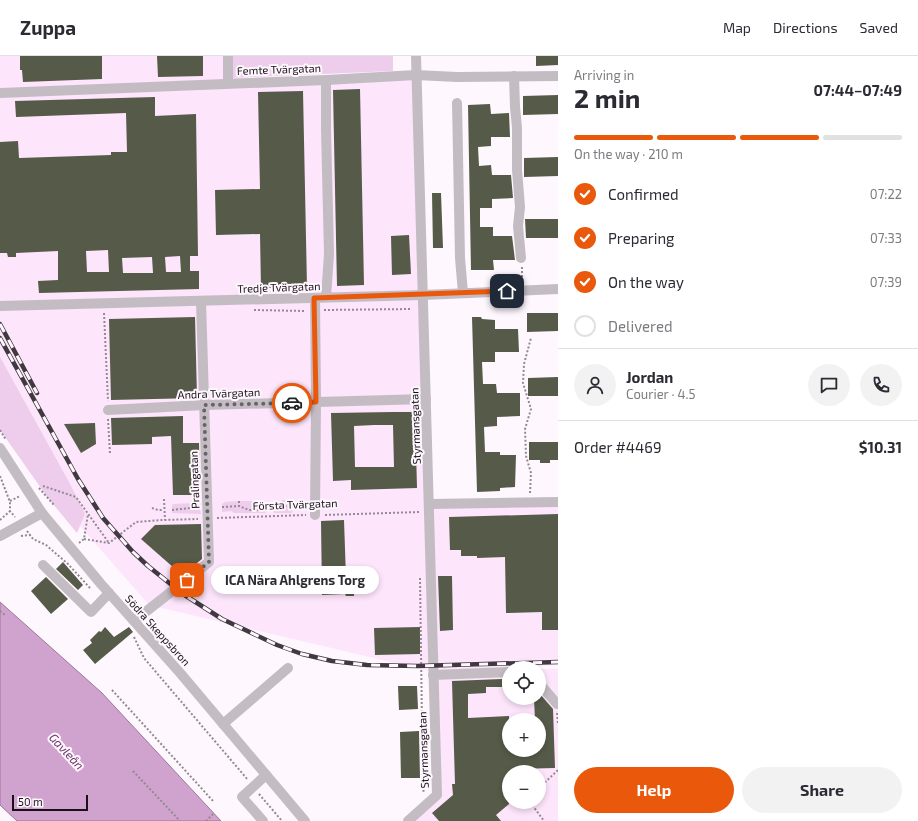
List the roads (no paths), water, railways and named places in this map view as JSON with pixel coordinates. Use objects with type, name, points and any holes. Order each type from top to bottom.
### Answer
[{"type":"street","points":[[228,56],[228,84]]},
{"type":"street","name":"Styrmansgatan","points":[[408,821],[437,795],[426,509],[426,399],[416,56]]},
{"type":"street","name":"Femte Tvärgatan","points":[[0,93],[416,75],[457,77],[558,76]]},
{"type":"street","points":[[514,76],[517,128],[517,170],[520,207],[518,226],[521,258]]},
{"type":"street","points":[[326,80],[329,254],[326,297]]},
{"type":"street","points":[[457,103],[460,258],[463,293]]},
{"type":"street","name":"Tredje Tvärgatan","points":[[0,306],[423,295],[558,289]]},
{"type":"street","points":[[314,298],[316,402],[315,515]]},
{"type":"street","name":"Pralingatan","points":[[134,621],[209,562],[201,301]]},
{"type":"street","name":"Andra Tvärgatan","points":[[108,410],[204,405],[426,399]]},
{"type":"street","name":"Södra Skeppsbron","points":[[0,448],[42,513],[305,821]]},
{"type":"street","points":[[426,509],[530,502],[558,502]]},
{"type":"street","points":[[0,536],[42,513]]},
{"type":"street","points":[[43,565],[91,612],[109,593]]},
{"type":"street","points":[[223,724],[288,668]]},
{"type":"street","points":[[433,675],[502,672]]},
{"type":"street","points":[[546,691],[557,704]]},
{"type":"street","points":[[263,821],[242,797],[266,775]]},
{"type":"water","name":"Gavleån","points":[[0,602],[102,693],[221,821],[17,821],[0,805]]},
{"type":"railway","points":[[0,324],[37,393]]},
{"type":"railway","points":[[0,338],[78,479],[103,518],[133,552],[148,566],[183,594],[222,619],[277,645],[302,654],[332,661],[367,665],[417,666],[558,662]]},
{"type":"place","name":"ICA Nära Ahlgrens Torg","points":[[187,580]]}]
